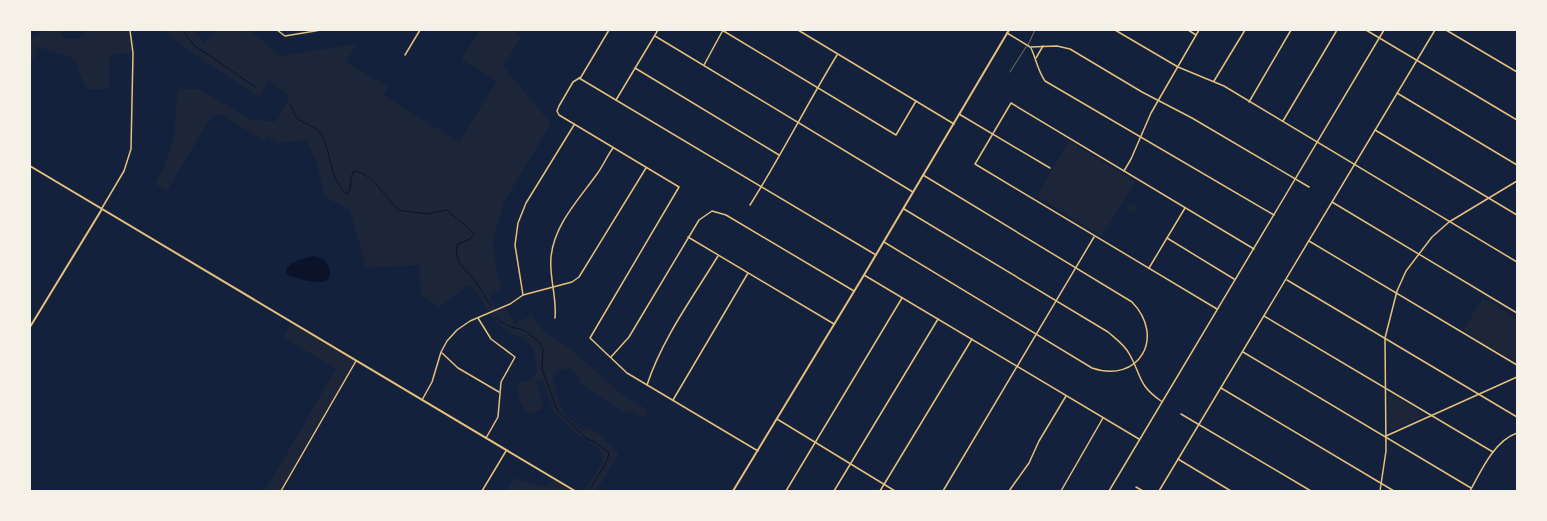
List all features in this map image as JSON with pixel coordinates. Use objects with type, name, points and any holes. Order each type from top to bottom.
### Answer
[{"type":"main road","points":[[733,491],[884,242],[1009,30]]},
{"type":"main road","points":[[30,166],[575,491]]},
{"type":"main road","points":[[30,328],[102,209]]},
{"type":"street","points":[[102,209],[126,169],[131,149],[133,60],[130,30]]},
{"type":"street","points":[[277,30],[285,36],[321,30]]},
{"type":"street","points":[[405,55],[420,30]]},
{"type":"street","points":[[609,30],[579,78],[573,82],[557,111],[559,115],[574,125],[679,187],[590,338],[621,368],[646,385],[758,451]]},
{"type":"street","points":[[615,101],[658,30]]},
{"type":"street","points":[[704,65],[722,30],[896,135],[916,101]]},
{"type":"street","points":[[798,30],[954,124]]},
{"type":"street","points":[[1115,30],[1178,67],[1214,81],[1517,262]]},
{"type":"street","points":[[1188,30],[1196,35]]},
{"type":"street","points":[[1124,171],[1158,100],[1199,30]]},
{"type":"street","points":[[1214,81],[1245,30]]},
{"type":"street","points":[[1249,102],[1291,30]]},
{"type":"street","points":[[1282,122],[1337,30]]},
{"type":"street","points":[[1366,30],[1517,120]]},
{"type":"street","points":[[1109,491],[1161,401],[1234,279],[1254,249],[1384,30]]},
{"type":"street","points":[[1159,491],[1435,30]]},
{"type":"street","points":[[1446,30],[1517,72]]},
{"type":"street","points":[[1007,33],[1030,47],[1036,58],[1040,74],[1045,81],[1274,215]]},
{"type":"street","points":[[654,36],[913,192]]},
{"type":"street","points":[[1036,58],[1043,46]]},
{"type":"street","points":[[1030,47],[1057,46],[1070,49],[1142,92],[1310,187]]},
{"type":"street","points":[[750,205],[838,54]]},
{"type":"street","points":[[635,68],[780,155]]},
{"type":"street","points":[[579,78],[615,101],[876,255]]},
{"type":"street","points":[[1397,93],[1517,165]]},
{"type":"street","points":[[1216,309],[975,164],[1011,103],[1254,249]]},
{"type":"street","points":[[959,114],[1050,168]]},
{"type":"street","points":[[523,295],[515,245],[518,222],[526,203],[574,125]]},
{"type":"street","points":[[1375,130],[1517,214]]},
{"type":"street","points":[[556,318],[556,299],[551,256],[560,229],[574,203],[597,174],[613,148]]},
{"type":"street","points":[[422,400],[432,382],[441,352],[449,338],[457,330],[478,318],[510,304],[523,295],[572,282],[579,277],[646,168]]},
{"type":"street","points":[[884,242],[1092,368],[1100,371],[1115,372],[1134,366],[1147,342],[1147,325],[1139,310],[1132,302],[923,175]]},
{"type":"street","points":[[1380,491],[1385,466],[1385,338],[1396,293],[1406,271],[1432,237],[1450,222],[1517,181]]},
{"type":"street","points":[[1332,202],[1517,313]]},
{"type":"street","points":[[1149,268],[1185,208]]},
{"type":"street","points":[[903,209],[1112,336],[1124,347],[1147,391],[1161,401]]},
{"type":"street","points":[[611,357],[629,336],[699,220],[712,211],[726,215],[854,292]]},
{"type":"street","points":[[943,491],[1095,236]]},
{"type":"street","points":[[688,238],[834,324]]},
{"type":"street","points":[[1167,238],[1234,279]]},
{"type":"street","points":[[1309,241],[1517,365]]},
{"type":"street","points":[[646,385],[663,347],[718,256]]},
{"type":"street","points":[[673,400],[748,273]]},
{"type":"street","points":[[864,275],[1139,439]]},
{"type":"street","points":[[1286,279],[1517,417]]},
{"type":"street","points":[[786,491],[902,298]]},
{"type":"street","points":[[1264,316],[1493,452]]},
{"type":"street","points":[[478,318],[490,339],[515,357],[504,376],[499,392],[498,417],[486,438]]},
{"type":"street","points":[[834,491],[938,319]]},
{"type":"street","points":[[880,491],[972,339]]},
{"type":"street","points":[[1242,351],[1471,488]]},
{"type":"street","points":[[441,352],[458,368],[499,392]]},
{"type":"street","points":[[281,491],[356,361]]},
{"type":"street","points":[[1385,437],[1517,377]]},
{"type":"street","points":[[1220,388],[1394,491]]},
{"type":"street","points":[[1010,491],[1020,477],[1066,396]]},
{"type":"street","points":[[1182,414],[1311,491]]},
{"type":"street","points":[[1061,491],[1103,418]]},
{"type":"street","points":[[777,419],[895,491]]},
{"type":"street","points":[[1470,491],[1493,452],[1501,442],[1517,433]]},
{"type":"street","points":[[482,491],[506,450]]},
{"type":"street","points":[[1178,459],[1231,491]]},
{"type":"street","points":[[1136,487],[1143,491]]},
{"type":"lane","points":[[1010,72],[1036,30]]},
{"type":"shaded area","points":[[50,30],[60,30],[64,39],[79,39],[88,30],[130,30],[133,53],[110,54],[109,89],[88,89],[84,84],[74,58],[34,46],[37,53],[30,64],[30,38]]},
{"type":"shaded area","points":[[165,30],[193,30],[204,43],[217,30],[249,30],[280,56],[356,44],[346,62],[388,87],[383,95],[459,142],[497,81],[461,59],[480,30],[511,30],[522,36],[503,66],[551,124],[504,202],[493,240],[496,271],[502,289],[489,295],[496,310],[505,306],[515,324],[532,315],[543,331],[570,348],[620,393],[648,410],[644,418],[631,411],[625,413],[581,384],[577,374],[568,368],[555,372],[553,379],[562,411],[583,431],[587,427],[601,435],[619,454],[596,491],[584,491],[603,462],[601,451],[576,433],[554,411],[542,380],[536,382],[544,408],[529,414],[521,403],[518,395],[519,382],[530,380],[537,372],[533,349],[530,343],[507,331],[499,324],[489,312],[472,286],[466,287],[439,307],[421,295],[419,265],[366,268],[350,210],[325,197],[316,160],[306,140],[279,143],[267,136],[264,141],[220,114],[211,117],[167,191],[155,184],[164,167],[174,138],[178,89],[199,89],[250,119],[276,122],[289,98],[287,94],[268,82],[259,97],[184,48]]},
{"type":"shaded area","points":[[1069,141],[1135,182],[1102,236],[1037,196]]},
{"type":"shaded area","points":[[1132,203],[1137,208],[1132,213],[1127,208]]},
{"type":"shaded area","points":[[314,256],[323,259],[329,267],[330,276],[326,281],[312,282],[286,274],[287,267],[290,265]]},
{"type":"shaded area","points":[[1483,298],[1517,319],[1517,362],[1462,332]]},
{"type":"shaded area","points":[[292,323],[356,361],[281,491],[265,491],[336,369],[283,337]]},
{"type":"shaded area","points":[[1391,394],[1422,413],[1422,417],[1392,430],[1388,428],[1388,397]]},
{"type":"shaded area","points":[[514,478],[544,487],[556,479],[575,491],[506,491]]},
{"type":"waterway","points":[[182,30],[194,45],[255,87]]},
{"type":"waterway","points":[[291,105],[296,117],[319,131],[321,134],[325,141],[337,181],[347,194],[350,189],[351,177],[354,171],[366,176],[372,181],[398,210],[427,214],[447,210],[475,234],[470,239],[458,244],[456,250],[457,256],[462,266],[477,284],[491,305]]},
{"type":"waterway","points":[[498,318],[500,322],[511,327],[524,330],[538,341],[543,349],[542,369],[557,410],[587,439],[595,442],[609,453],[607,461],[589,491]]}]
